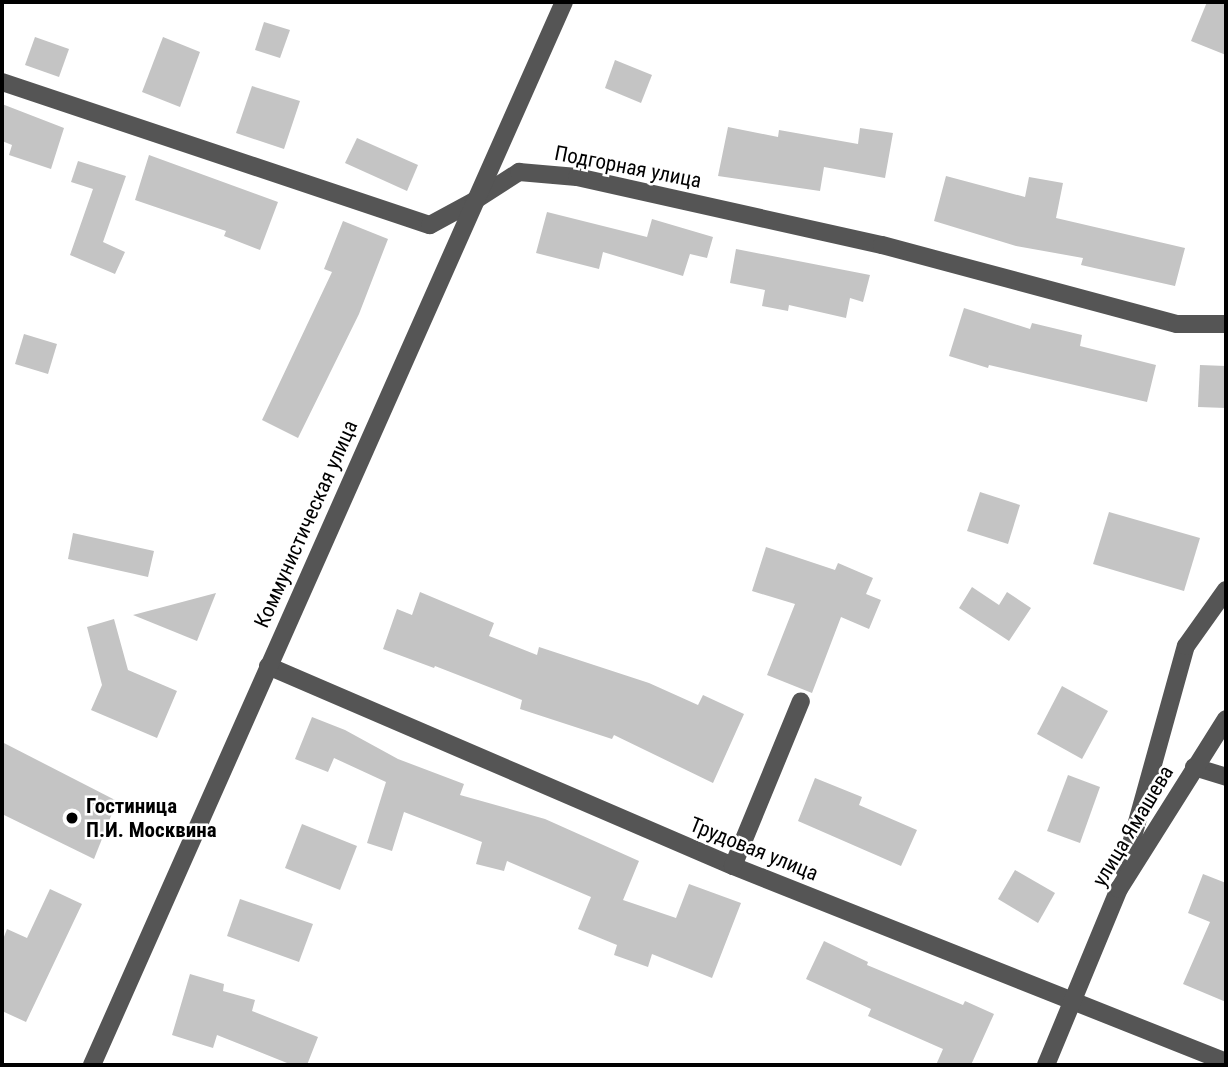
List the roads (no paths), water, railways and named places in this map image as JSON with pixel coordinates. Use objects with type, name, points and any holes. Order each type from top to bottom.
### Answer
[{"type":"street","name":"Коммунистическая улица","points":[[92,1065],[564,2]]},
{"type":"street","name":"Подгорная улица","points":[[2,82],[430,225],[519,172],[577,177],[882,246],[1177,324],[1226,324]]},
{"type":"street","points":[[1119,889],[1186,646],[1226,590]]},
{"type":"street","name":"Трудовая улица","points":[[268,666],[733,866],[1226,1062]]},
{"type":"street","points":[[733,866],[802,701]]},
{"type":"street","name":"улица Ямашева","points":[[1046,1065],[1119,889],[1226,719]]},
{"type":"street","points":[[1195,767],[1226,777]]},
{"type":"place","name":"Гостиница П.И. Москвина","points":[[72,818]]}]
